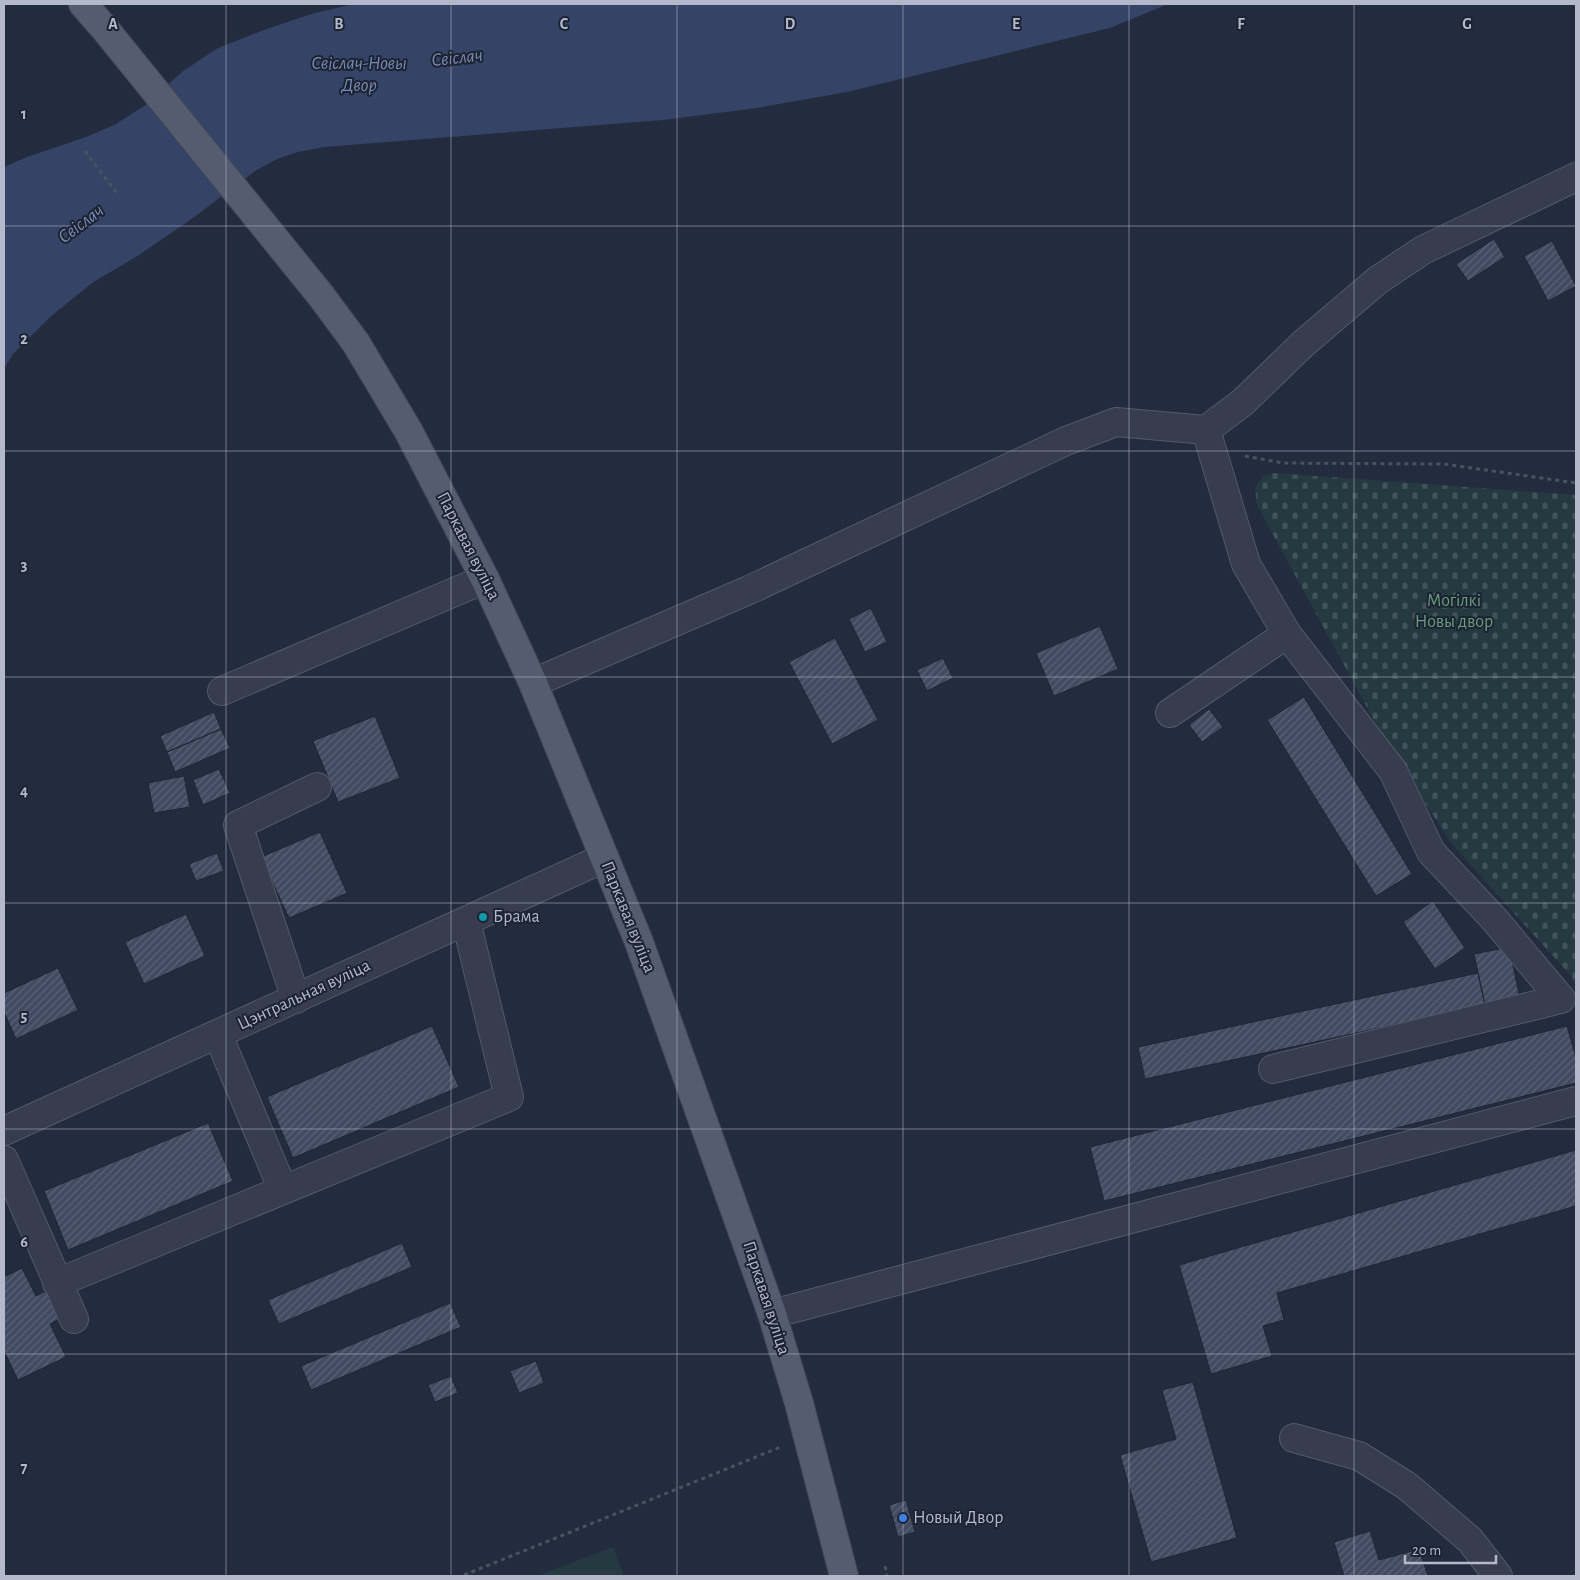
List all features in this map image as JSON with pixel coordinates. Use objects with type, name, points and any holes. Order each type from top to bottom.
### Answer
[{"type":"main road","name":"Паркавая вуліца","points":[[83,4],[322,297],[356,343],[400,415],[485,579],[533,683],[643,952],[772,1314],[808,1436],[844,1576]]},
{"type":"street","points":[[533,683],[749,590],[1066,441],[1116,422],[1206,430],[1243,402],[1304,343],[1378,280],[1401,264],[1423,250],[1576,176]]},
{"type":"street","points":[[1206,430],[1246,564],[1287,634],[1393,771],[1431,852],[1494,918],[1561,999],[1273,1069]]},
{"type":"street","points":[[222,691],[485,579]]},
{"type":"street","points":[[1170,713],[1287,634]]},
{"type":"street","points":[[296,999],[238,825],[317,787]]},
{"type":"street","name":"Цэнтральная вуліца","points":[[4,1131],[604,858]]},
{"type":"street","points":[[58,1283],[509,1097],[466,921]]},
{"type":"street","points":[[218,1035],[283,1190]]},
{"type":"street","points":[[772,1314],[1576,1101]]},
{"type":"street","points":[[4,1160],[74,1319]]},
{"type":"street","points":[[1294,1438],[1358,1456],[1407,1486],[1470,1540],[1498,1576]]},
{"type":"path","points":[[85,150],[119,196]]},
{"type":"path","points":[[1206,430],[1239,455],[1283,463],[1444,464],[1576,483]]},
{"type":"path","points":[[460,1576],[808,1436]]},
{"type":"path","points":[[885,1566],[887,1576]]},
{"type":"green space","name":"Могілкі Новы двор","points":[[1274,473],[1576,495],[1576,986],[1571,976],[1451,843],[1387,744],[1257,505],[1255,488],[1263,476]]},
{"type":"green space","points":[[613,1547],[624,1576],[537,1576]]},
{"type":"water","name":"Свіслач-Новы Двор","points":[[353,4],[1168,4],[1110,28],[847,92],[757,108],[663,120],[324,147],[298,152],[277,159],[255,171],[193,218],[139,255],[92,283],[50,317],[13,354],[4,369],[4,167],[116,124],[147,104],[183,71],[218,48],[311,14]]},
{"type":"building","points":[[1494,239],[1505,257],[1468,281],[1456,264]]},
{"type":"building","points":[[1552,241],[1576,286],[1548,301],[1524,256]]},
{"type":"building","points":[[871,608],[887,642],[865,652],[849,619]]},
{"type":"building","points":[[1100,626],[1118,669],[1054,696],[1036,653]]},
{"type":"building","points":[[835,638],[878,720],[832,744],[789,662]]},
{"type":"building","points":[[943,658],[953,678],[927,691],[917,670]]},
{"type":"building","points":[[1304,697],[1412,874],[1376,896],[1267,720]]},
{"type":"building","points":[[1209,709],[1223,727],[1202,742],[1189,725]]},
{"type":"building","points":[[214,712],[221,729],[167,752],[160,736]]},
{"type":"building","points":[[375,716],[400,778],[338,802],[313,741]]},
{"type":"building","points":[[221,729],[230,748],[175,772],[167,752]]},
{"type":"building","points":[[219,769],[230,793],[203,805],[193,780]]},
{"type":"building","points":[[184,776],[190,807],[154,813],[148,783]]},
{"type":"building","points":[[320,832],[347,893],[289,918],[261,857]]},
{"type":"building","points":[[217,853],[224,871],[196,881],[189,864]]},
{"type":"building","points":[[1433,901],[1465,948],[1435,969],[1403,922]]},
{"type":"building","points":[[186,914],[205,956],[144,984],[125,942]]},
{"type":"building","points":[[1509,947],[1520,998],[1485,1005],[1474,954]]},
{"type":"building","points":[[58,968],[78,1010],[16,1039],[4,1012],[4,993]]},
{"type":"building","points":[[1478,973],[1485,1005],[1145,1079],[1138,1047]]},
{"type":"building","points":[[432,1026],[459,1087],[293,1158],[267,1097]]},
{"type":"building","points":[[1567,1026],[1576,1058],[1576,1083],[1104,1201],[1090,1147]]},
{"type":"building","points":[[208,1123],[233,1181],[68,1250],[44,1191]]},
{"type":"building","points":[[1576,1150],[1576,1206],[1277,1293],[1284,1320],[1263,1326],[1272,1356],[1211,1374],[1179,1265]]},
{"type":"building","points":[[402,1243],[412,1267],[279,1324],[268,1300]]},
{"type":"building","points":[[22,1268],[36,1296],[48,1290],[61,1318],[50,1324],[66,1357],[18,1380],[4,1351],[4,1277]]},
{"type":"building","points":[[450,1303],[461,1327],[311,1390],[301,1366]]},
{"type":"building","points":[[536,1361],[544,1383],[519,1393],[510,1371]]},
{"type":"building","points":[[451,1376],[458,1393],[435,1402],[428,1385]]},
{"type":"building","points":[[1193,1382],[1237,1538],[1151,1562],[1120,1455],[1176,1439],[1162,1390]]},
{"type":"building","points":[[906,1500],[915,1532],[898,1537],[889,1505]]},
{"type":"building","points":[[1370,1531],[1379,1560],[1419,1549],[1428,1576],[1344,1576],[1334,1542]]},
{"type":"place","name":"Брама","points":[[483,917]]},
{"type":"place","name":"Новый Двор","points":[[903,1518]]},
{"type":"water label","name":"Свіслач","points":[[457,58]]},
{"type":"water label","name":"Свіслач","points":[[81,224]]}]
